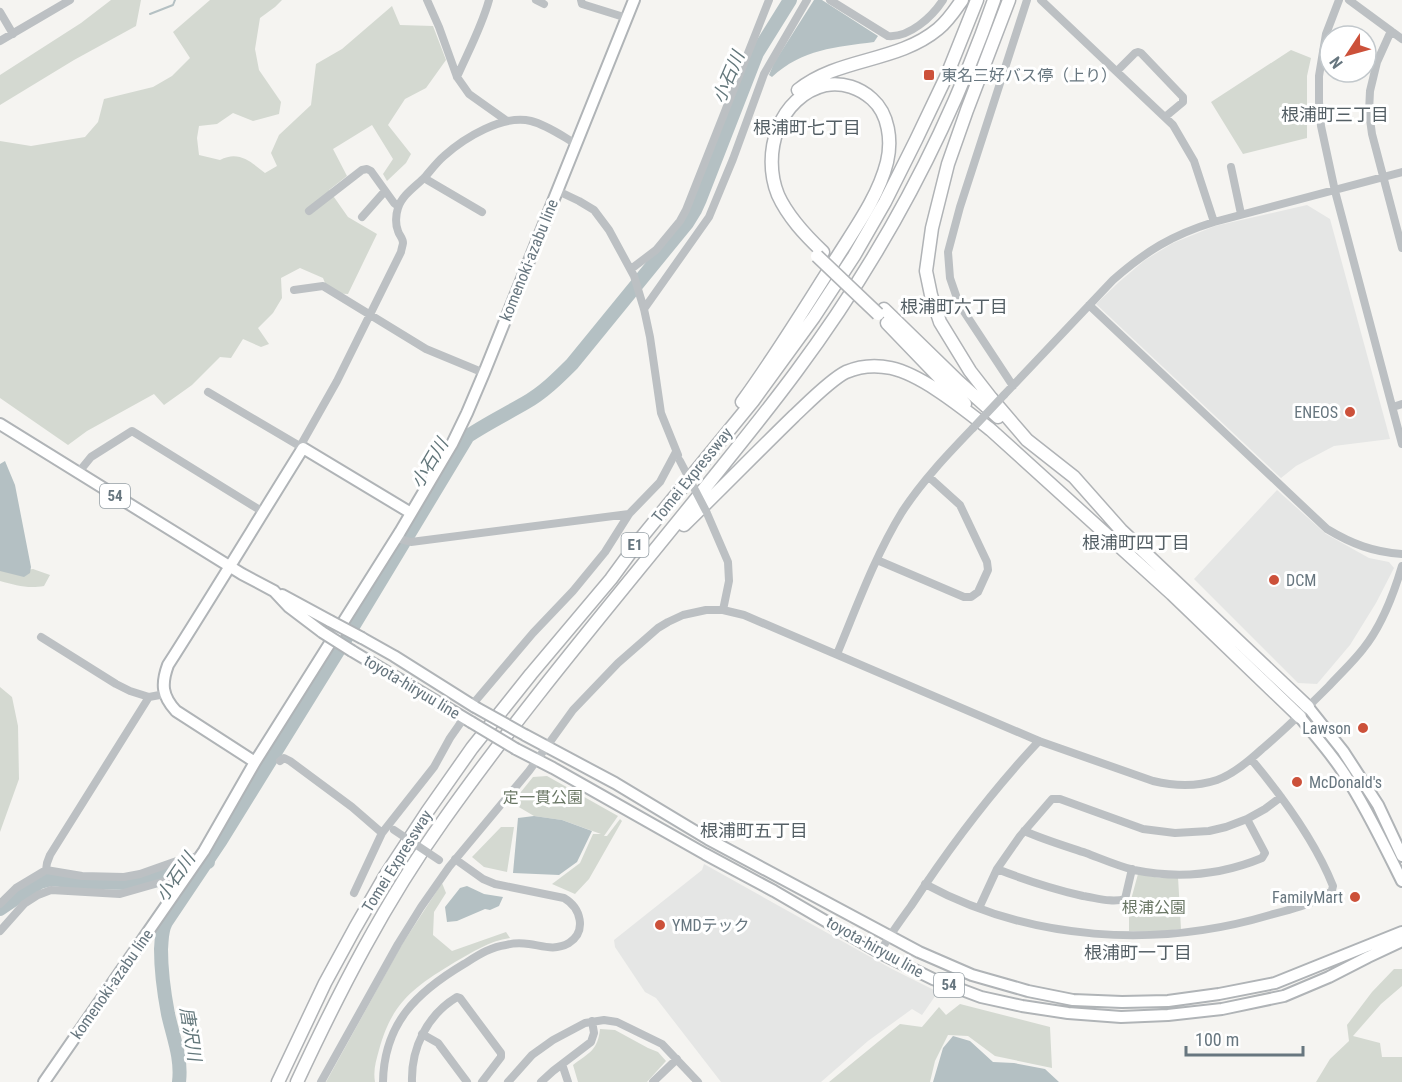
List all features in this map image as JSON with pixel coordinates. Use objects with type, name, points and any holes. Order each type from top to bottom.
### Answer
[{"type":"highway","points":[[962,0],[945,22],[919,42],[900,51],[829,72],[802,87],[788,99],[778,112],[767,139],[764,168],[771,196],[785,221],[800,240],[820,254],[1002,420],[1074,477],[1121,530],[1304,712]]},
{"type":"highway","name":"Tomei Expressway","points":[[278,1082],[325,983],[355,928],[385,876],[427,812],[472,748],[753,401],[814,317],[854,256],[885,202],[947,75],[976,0]]},
{"type":"highway","name":"Tomei Expressway","points":[[297,1082],[369,939],[441,824],[538,695],[797,371],[838,312],[903,206],[932,148],[994,0]]},
{"type":"highway","points":[[1009,0],[948,164],[932,228],[926,271],[940,322],[970,371],[1027,440]]},
{"type":"highway","points":[[641,538],[746,396],[801,314],[877,190],[889,150],[885,118],[874,100],[865,93],[845,85],[834,84],[814,89],[796,101],[782,120],[772,151],[771,162],[775,186],[784,208],[820,254]]},
{"type":"highway","points":[[881,311],[991,430],[1304,712]]},
{"type":"highway","points":[[652,554],[816,395],[847,372],[870,366],[890,368],[908,374],[960,406],[991,430]]},
{"type":"main road","name":"komenoki-azabu line","points":[[44,1082],[198,859],[255,762],[397,539],[456,436],[484,374],[634,0]]},
{"type":"main road","name":"54","points":[[0,424],[231,567],[274,591]]},
{"type":"main road","points":[[255,762],[176,711],[169,704],[165,694],[164,677],[168,665],[303,448],[411,513]]},
{"type":"main road","name":"toyota-hiryuu line","points":[[274,591],[394,656],[474,706],[615,783],[708,839],[889,937],[972,975],[1028,991],[1074,1000],[1168,1001],[1209,996],[1275,983],[1402,932]]},
{"type":"main road","name":"toyota-hiryuu line","points":[[274,591],[289,607],[322,632],[516,748],[880,952],[933,979],[981,997],[1068,1013],[1121,1017],[1222,1009],[1284,996],[1402,941]]},
{"type":"main road","points":[[1304,712],[1343,751],[1378,805],[1402,856]]},
{"type":"main road","points":[[1304,712],[1345,774],[1402,881]]},
{"type":"street","points":[[0,41],[70,0]]},
{"type":"street","points":[[427,0],[457,77],[469,94],[507,121]]},
{"type":"street","points":[[457,77],[485,17],[489,0]]},
{"type":"street","points":[[581,0],[582,4],[591,8],[627,18]]},
{"type":"street","points":[[632,273],[656,250],[686,210],[769,0]]},
{"type":"street","points":[[644,309],[709,217],[764,74],[807,0]]},
{"type":"street","points":[[830,0],[888,36],[894,37],[923,22],[943,0]]},
{"type":"street","points":[[1013,386],[959,304],[950,278],[948,252],[960,207],[1027,0]]},
{"type":"street","points":[[1041,0],[1173,125],[1194,161],[1214,222]]},
{"type":"street","points":[[1338,0],[1326,34],[1319,76],[1321,126],[1335,191],[1398,406],[1398,430],[1402,444]]},
{"type":"street","points":[[1349,0],[1402,39]]},
{"type":"street","points":[[0,12],[13,34]]},
{"type":"street","points":[[1391,31],[1377,62],[1370,91],[1369,112],[1372,134],[1402,249]]},
{"type":"street","points":[[1117,71],[1135,52],[1141,53],[1183,97],[1183,102],[1165,117]]},
{"type":"street","points":[[303,448],[302,443],[337,381],[401,252],[403,243],[396,222],[398,206],[405,196],[455,146],[469,137],[507,121],[530,121],[576,144]]},
{"type":"street","points":[[1231,167],[1241,214]]},
{"type":"street","points":[[309,212],[362,170],[367,169],[398,206]]},
{"type":"street","points":[[837,654],[877,560],[903,510],[973,428],[1113,280],[1145,254],[1173,237],[1192,229],[1402,172]]},
{"type":"street","points":[[424,178],[482,212]]},
{"type":"street","points":[[362,217],[385,190]]},
{"type":"street","points":[[558,191],[594,210],[609,230],[632,273],[644,309],[650,337],[661,413],[678,457],[706,511],[728,562],[729,581],[723,610]]},
{"type":"street","points":[[294,290],[323,286],[426,349],[484,374]]},
{"type":"street","points":[[1089,305],[1327,529],[1362,547],[1402,554]]},
{"type":"street","points":[[208,392],[303,448]]},
{"type":"street","points":[[78,473],[91,457],[132,431],[263,512]]},
{"type":"street","points":[[474,706],[533,633],[573,591],[605,552],[629,514],[660,482],[678,457]]},
{"type":"street","points":[[877,560],[964,597],[971,597],[978,592],[988,570],[985,554],[960,505],[929,477]]},
{"type":"street","points":[[397,539],[411,542],[629,514]]},
{"type":"street","points":[[321,1082],[398,944],[455,859],[496,812],[573,710],[594,687],[658,628],[675,619],[692,612],[706,610],[723,610],[744,615],[1039,741],[1153,781],[1188,785],[1215,781],[1233,771],[1251,759],[1304,712],[1364,649],[1384,614],[1402,566]]},
{"type":"street","points":[[41,638],[129,691],[148,698],[165,694]]},
{"type":"street","points":[[46,870],[50,855],[148,698]]},
{"type":"street","points":[[354,893],[388,830],[434,767],[450,738],[468,720]]},
{"type":"street","points":[[880,952],[965,828],[1039,741]]},
{"type":"street","points":[[280,761],[284,758],[290,760],[352,807],[449,867]]},
{"type":"street","points":[[925,884],[978,908],[1030,924],[1071,932],[1146,936],[1213,929],[1254,920],[1321,899],[1329,894],[1333,886],[1313,848],[1281,797],[1251,759]]},
{"type":"street","points":[[978,908],[997,869],[1024,831],[1049,801],[1055,798],[1143,829],[1175,833],[1209,831],[1226,827],[1247,819],[1281,797]]},
{"type":"street","points":[[1024,831],[1046,841],[1132,869],[1171,874],[1206,873],[1232,868],[1262,858],[1264,853],[1247,819]]},
{"type":"street","points":[[0,904],[16,888],[46,870],[82,876],[124,877],[188,857],[194,856],[198,859]]},
{"type":"street","points":[[383,1082],[385,1058],[395,1029],[411,1005],[426,989],[478,955],[497,947],[522,943],[557,948],[572,940],[579,927],[578,911],[564,898],[495,884],[483,879],[455,859]]},
{"type":"street","points":[[997,869],[1057,890],[1114,901],[1125,898],[1132,869]]},
{"type":"street","points":[[0,932],[24,904],[51,890],[120,894],[166,880],[186,877]]},
{"type":"street","points":[[412,1082],[413,1062],[422,1034],[438,1011],[455,998],[460,998],[501,1053],[501,1057],[482,1082]]},
{"type":"street","points":[[508,1082],[522,1065],[542,1047],[564,1033],[592,1021],[609,1020],[655,1040],[667,1048],[698,1082]]},
{"type":"street","points":[[541,1082],[592,1041],[594,1033],[592,1021]]},
{"type":"street","points":[[422,1034],[438,1043],[467,1082]]},
{"type":"street","points":[[652,1082],[677,1059]]},
{"type":"street","points":[[562,1064],[568,1082]]},
{"type":"shaded area","points":[[814,0],[822,0],[878,36],[874,42],[833,48],[807,55],[795,60],[772,77],[769,75],[774,63]]},
{"type":"shaded area","points":[[1307,205],[1330,219],[1390,439],[1334,446],[1296,466],[1281,478],[1096,304],[1145,260],[1173,243],[1215,226]]},
{"type":"shaded area","points":[[5,461],[15,485],[31,567],[30,573],[24,577],[0,571],[0,464]]},
{"type":"shaded area","points":[[1277,490],[1326,534],[1369,558],[1389,562],[1394,568],[1350,645],[1317,684],[1298,683],[1194,579]]},
{"type":"shaded area","points":[[534,816],[562,820],[592,831],[577,862],[559,875],[513,873],[518,818]]},
{"type":"shaded area","points":[[704,864],[892,969],[938,992],[922,1015],[912,1009],[868,1041],[821,1082],[721,1082],[656,998],[645,992],[615,947],[614,940],[702,870]]},
{"type":"shaded area","points":[[467,886],[484,894],[503,897],[499,906],[490,910],[485,909],[457,921],[447,922],[445,907],[460,888]]},
{"type":"shaded area","points":[[953,1036],[970,1041],[993,1062],[1014,1063],[1045,1069],[1059,1082],[933,1082],[943,1048]]},
{"type":"green space","points":[[111,0],[141,0],[136,26],[0,105],[0,75],[81,23]]},
{"type":"green space","points":[[210,0],[282,0],[260,18],[255,49],[259,70],[281,102],[279,114],[253,121],[233,113],[217,124],[199,126],[197,138],[199,155],[220,160],[233,156],[239,157],[250,161],[265,173],[277,166],[271,153],[279,135],[311,105],[316,64],[342,49],[392,6],[400,25],[433,26],[446,60],[426,88],[405,99],[388,125],[411,154],[406,163],[387,181],[383,174],[393,159],[372,125],[333,149],[347,176],[329,190],[348,217],[377,234],[348,294],[329,293],[323,278],[300,268],[281,278],[282,298],[273,313],[258,328],[269,344],[261,347],[243,339],[231,358],[220,357],[192,385],[164,405],[154,394],[87,431],[68,445],[0,398],[0,141],[31,146],[85,137],[98,122],[104,99],[153,87],[172,76],[190,58],[173,32]]},
{"type":"green space","points":[[1291,50],[1311,58],[1307,76],[1307,138],[1243,154],[1211,102]]},
{"type":"green space","points":[[0,563],[21,571],[33,569],[50,575],[44,586],[27,587],[11,584],[0,581]]},
{"type":"green space","points":[[0,687],[12,697],[18,726],[19,779],[0,832]]},
{"type":"green space","name":"定一貫公園","points":[[547,776],[618,816],[604,836],[607,836],[620,819],[622,821],[589,879],[575,894],[552,884],[580,863],[593,834],[601,834],[562,820],[534,816],[512,803],[533,777]]},
{"type":"green space","points":[[501,827],[514,827],[507,872],[484,867],[472,857]]},
{"type":"green space","name":"根浦公園","points":[[1138,874],[1160,878],[1178,877],[1181,929],[1129,931],[1129,907]]},
{"type":"green space","points":[[442,883],[446,893],[434,912],[433,935],[452,951],[506,932],[510,938],[488,944],[455,962],[406,997],[384,1033],[375,1066],[375,1082],[326,1082],[401,946]]},
{"type":"green space","points":[[1394,969],[1402,969],[1402,986],[1381,1004],[1353,1036],[1380,1043],[1382,1057],[1402,1057],[1402,1082],[1316,1082],[1330,1059],[1349,1041],[1347,1025],[1372,992]]},
{"type":"green space","points":[[960,1004],[1050,1027],[1052,1068],[995,1056],[968,1036],[948,1035],[935,1061],[930,1082],[829,1082],[900,1024],[922,1027],[939,1007],[946,1015]]},
{"type":"green space","points":[[600,1029],[615,1030],[658,1052],[666,1061],[647,1082],[578,1082],[573,1065],[595,1046]]},
{"type":"waterway","points":[[150,14],[173,5],[175,0]]},
{"type":"waterway","name":"小石川","points":[[179,1082],[178,1056],[168,1014],[162,973],[161,949],[166,922],[221,840],[468,436],[532,399],[561,375],[687,223],[700,199],[757,53],[790,0]]},
{"type":"waterway","points":[[0,909],[40,882],[51,879],[127,883],[186,863],[208,862]]},
{"type":"place","name":"東名三好バス停（上り）","points":[[929,75]]},
{"type":"place","name":"ENEOS","points":[[1350,412]]},
{"type":"place","name":"DCM","points":[[1274,580]]},
{"type":"place","name":"Lawson","points":[[1363,728]]},
{"type":"place","name":"McDonald's","points":[[1297,782]]},
{"type":"place","name":"FamilyMart","points":[[1355,897]]},
{"type":"place","name":"YMDテック","points":[[660,925]]},
{"type":"district","name":"根浦町三丁目","points":[[1335,114]]},
{"type":"district","name":"根浦町七丁目","points":[[807,127]]},
{"type":"district","name":"根浦町六丁目","points":[[954,306]]},
{"type":"district","name":"根浦町四丁目","points":[[1136,542]]},
{"type":"district","name":"根浦町五丁目","points":[[754,830]]},
{"type":"district","name":"根浦町一丁目","points":[[1138,952]]},
{"type":"water label","name":"唐沢川","points":[[191,1034]]}]
